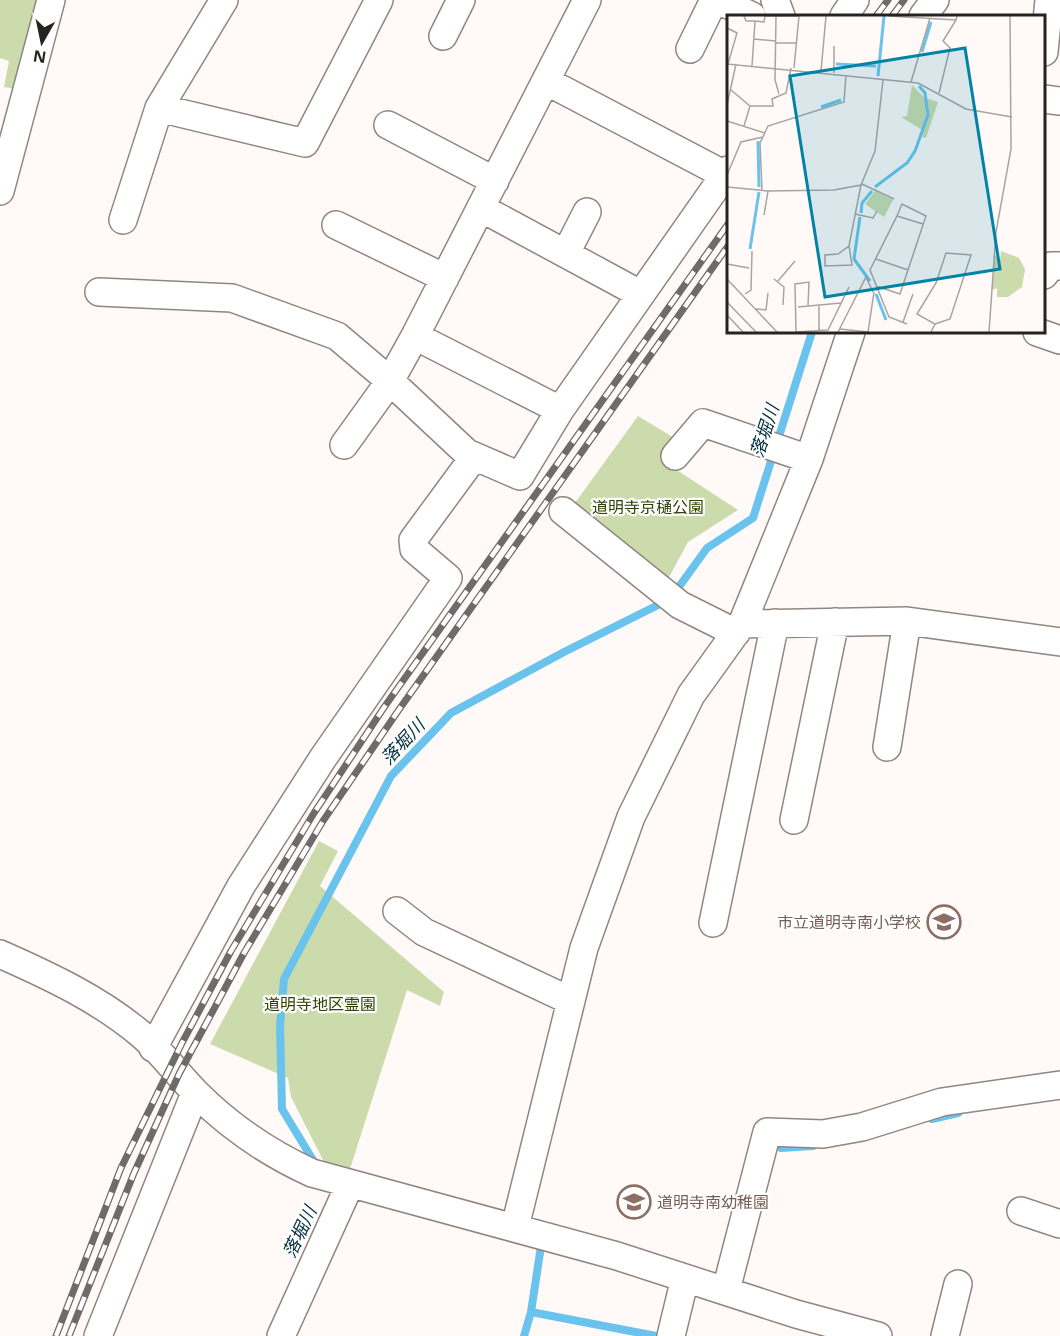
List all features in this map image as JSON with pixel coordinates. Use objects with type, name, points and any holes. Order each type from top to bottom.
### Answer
[{"type":"street","points":[[0,191],[51,0]]},
{"type":"street","points":[[123,220],[159,108],[224,0]]},
{"type":"street","points":[[159,108],[305,143],[379,0]]},
{"type":"street","points":[[443,36],[461,0]]},
{"type":"street","points":[[344,445],[390,381],[415,336],[588,0]]},
{"type":"street","points":[[690,49],[714,0]]},
{"type":"street","points":[[718,0],[761,7]]},
{"type":"street","points":[[845,15],[855,0]]},
{"type":"street","points":[[924,15],[935,0]]},
{"type":"street","points":[[1045,39],[1048,0]]},
{"type":"street","points":[[99,292],[232,298],[337,336],[390,381],[467,453],[520,476],[560,410],[727,173],[546,81]]},
{"type":"street","points":[[1045,99],[1060,101]]},
{"type":"street","points":[[388,125],[495,181]]},
{"type":"street","points":[[481,208],[640,294]]},
{"type":"street","points":[[566,253],[587,212]]},
{"type":"street","points":[[336,225],[445,278]]},
{"type":"street","points":[[515,1227],[584,948],[631,817],[691,695],[739,628],[809,459],[850,333]]},
{"type":"street","points":[[1040,333],[1060,340]]},
{"type":"street","points":[[415,336],[560,410]]},
{"type":"street","points":[[675,456],[703,423],[809,459]]},
{"type":"street","points":[[153,1048],[241,886],[322,758],[448,578],[414,549],[413,540],[474,456]]},
{"type":"street","points":[[563,511],[680,605],[739,628],[775,623],[907,621],[1060,642]]},
{"type":"street","points":[[886,747],[907,621]]},
{"type":"street","points":[[794,820],[836,622]]},
{"type":"street","points":[[713,923],[775,623]]},
{"type":"street","points":[[397,911],[424,932],[571,1001]]},
{"type":"street","points":[[0,954],[55,978],[116,1016],[143,1037],[195,1093],[236,1130],[284,1160],[331,1178],[515,1227],[726,1290],[795,1325],[873,1335]]},
{"type":"street","points":[[726,1290],[767,1132],[823,1134],[862,1127],[942,1102],[1060,1085]]},
{"type":"street","points":[[98,1336],[195,1093]]},
{"type":"street","points":[[281,1336],[331,1178]]},
{"type":"street","points":[[1021,1211],[1060,1224]]},
{"type":"street","points":[[671,1334],[685,1278]]},
{"type":"street","points":[[945,1336],[958,1284]]},
{"type":"green space","points":[[0,0],[39,0],[17,89],[4,87],[9,61],[0,58]]},
{"type":"green space","name":"道明寺京樋公園","points":[[638,416],[676,439],[660,459],[738,510],[688,542],[667,581],[572,507]]},
{"type":"green space","name":"道明寺地区霊園","points":[[319,841],[338,851],[320,886],[444,992],[440,1006],[407,990],[350,1169],[324,1162],[291,1097],[288,1078],[210,1044]]},
{"type":"waterway","name":"落堀川","points":[[316,1165],[282,1109],[280,1026],[284,979],[391,776],[451,713],[564,652],[662,603],[681,584],[707,548],[753,518],[812,333]]},
{"type":"waterway","points":[[932,1119],[958,1113]]},
{"type":"waterway","points":[[781,1148],[813,1146]]},
{"type":"waterway","points":[[524,1336],[531,1312],[541,1246]]},
{"type":"waterway","points":[[531,1312],[656,1336]]},
{"type":"railway","points":[[877,15],[888,0]]},
{"type":"railway","points":[[893,15],[904,0]]},
{"type":"railway","points":[[56,1336],[121,1168],[182,1043],[231,951],[314,813],[385,706],[727,225]]},
{"type":"railway","points":[[69,1336],[134,1173],[179,1074],[244,953],[323,821],[398,711],[727,247]]},
{"type":"place","name":"市立道明寺南小学校","points":[[944,922]]},
{"type":"place","name":"道明寺南幼稚園","points":[[634,1202]]}]
